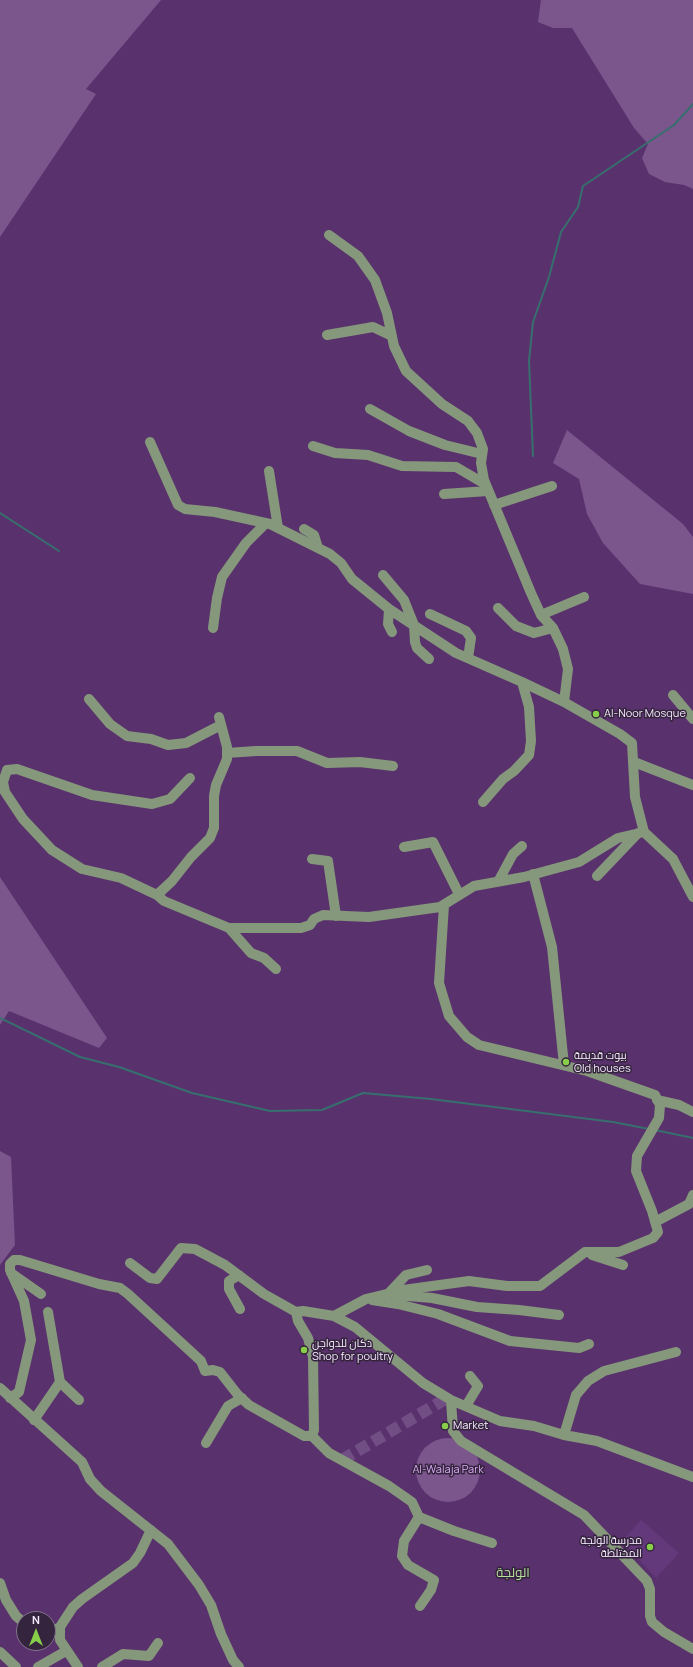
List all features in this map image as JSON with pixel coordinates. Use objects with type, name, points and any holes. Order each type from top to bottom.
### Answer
[{"type":"street","points":[[329,235],[358,256],[375,280],[387,313],[394,346],[406,371],[442,404],[468,421],[478,433],[483,449],[481,463],[487,487],[494,505],[541,614],[553,628],[563,649],[568,669],[564,702]]},
{"type":"street","points":[[327,335],[373,327],[392,336]]},
{"type":"street","points":[[370,409],[409,431],[445,445],[482,454]]},
{"type":"street","points":[[150,442],[178,505],[185,509],[215,512],[266,524],[278,528],[330,554],[341,563],[352,579],[389,609],[456,653],[564,702],[620,734],[632,744],[635,797],[641,832],[673,859],[693,897]]},
{"type":"street","points":[[313,446],[335,453],[368,455],[402,466],[456,467],[487,487]]},
{"type":"street","points":[[269,471],[278,528]]},
{"type":"street","points":[[494,505],[552,486]]},
{"type":"street","points":[[444,494],[487,487]]},
{"type":"street","points":[[213,628],[217,598],[222,577],[246,543],[266,524]]},
{"type":"street","points":[[304,529],[314,535],[318,548]]},
{"type":"street","points":[[383,575],[404,600],[414,625],[414,642],[417,648],[429,659]]},
{"type":"street","points":[[541,614],[584,597]]},
{"type":"street","points":[[498,608],[516,626],[534,633],[553,628]]},
{"type":"street","points":[[389,609],[388,624],[392,632]]},
{"type":"street","points":[[430,614],[466,631],[471,638],[468,658]]},
{"type":"street","points":[[483,802],[503,779],[514,771],[529,755],[531,731],[529,707],[522,682]]},
{"type":"street","points":[[673,694],[693,719]]},
{"type":"street","points":[[89,699],[110,724],[127,736],[151,739],[168,745],[186,742],[220,721],[227,747],[227,759],[216,784],[214,796],[214,828],[210,838],[191,857],[172,881],[157,895]]},
{"type":"street","points":[[227,754],[256,750],[297,750],[327,763],[360,762],[393,766]]},
{"type":"street","points":[[634,762],[693,785]]},
{"type":"street","points":[[190,778],[170,799],[152,804],[92,795],[17,769],[7,770],[3,782],[5,792],[23,819],[52,850],[82,869],[121,878],[157,895],[164,901],[229,928],[301,928],[310,925],[314,918],[323,915],[369,918],[432,908],[444,905],[459,894],[474,886],[533,874],[579,862],[618,838],[641,832]]},
{"type":"street","points":[[597,876],[641,832]]},
{"type":"street","points":[[404,847],[433,842],[459,894]]},
{"type":"street","points":[[499,880],[512,854],[522,846]]},
{"type":"street","points":[[312,859],[328,861],[336,916]]},
{"type":"street","points":[[533,874],[552,947],[564,1066]]},
{"type":"street","points":[[334,1316],[366,1299],[469,1280],[508,1286],[540,1286],[584,1252],[619,1252],[653,1238],[658,1232],[636,1171],[637,1156],[659,1118],[660,1105],[655,1095],[586,1071],[479,1045],[467,1037],[449,1016],[439,983],[444,905]]},
{"type":"street","points":[[229,928],[251,953],[264,958],[276,969]]},
{"type":"street","points":[[658,1100],[679,1105],[693,1112]]},
{"type":"street","points":[[655,1222],[692,1202]]},
{"type":"street","points":[[130,1263],[150,1278],[157,1278],[182,1248],[195,1249],[225,1265],[264,1294],[296,1312],[334,1316],[355,1327],[423,1383],[451,1400],[500,1421],[534,1426],[564,1435],[596,1441],[693,1477]]},
{"type":"street","points":[[584,1252],[622,1265]]},
{"type":"street","points":[[10,1398],[19,1392],[31,1340],[24,1301],[11,1273],[10,1264],[14,1260],[20,1260],[99,1284],[120,1288],[201,1361],[205,1371],[220,1372],[226,1377],[249,1405],[304,1436],[312,1436],[329,1453],[389,1486],[412,1502],[419,1517],[454,1531],[492,1543]]},
{"type":"street","points":[[388,1294],[406,1276],[427,1270]]},
{"type":"street","points":[[11,1273],[42,1294]]},
{"type":"street","points":[[238,1275],[229,1281],[229,1289],[240,1309]]},
{"type":"street","points":[[388,1294],[432,1298],[478,1307],[559,1315]]},
{"type":"street","points":[[366,1299],[398,1304],[438,1314],[510,1341],[579,1348],[589,1344]]},
{"type":"street","points":[[48,1312],[60,1382],[79,1400]]},
{"type":"street","points":[[296,1312],[298,1321],[312,1346],[314,1430],[312,1436]]},
{"type":"street","points":[[564,1435],[576,1395],[588,1381],[604,1371],[676,1352]]},
{"type":"street","points":[[466,1406],[478,1386],[470,1376]]},
{"type":"street","points":[[34,1420],[60,1382]]},
{"type":"street","points":[[0,1388],[82,1462],[90,1479],[101,1491],[168,1544],[199,1585],[211,1606],[221,1634],[233,1660],[239,1667]]},
{"type":"street","points":[[206,1443],[228,1406],[242,1398]]},
{"type":"street","points":[[451,1400],[454,1431],[461,1441],[584,1515],[647,1581],[650,1589],[650,1616],[652,1622],[664,1632],[693,1649]]},
{"type":"street","points":[[419,1517],[404,1541],[402,1556],[408,1565],[434,1580],[431,1590],[420,1606]]},
{"type":"street","points":[[56,1629],[60,1627],[73,1607],[82,1599],[133,1563],[151,1530]]},
{"type":"street","points":[[0,1583],[6,1600],[16,1616]]},
{"type":"street","points":[[60,1627],[60,1640],[66,1652],[78,1667]]},
{"type":"street","points":[[102,1667],[123,1654],[149,1656],[158,1642]]},
{"type":"street","points":[[0,1652],[16,1667]]},
{"type":"street","points":[[38,1667],[66,1652]]},
{"type":"shaded area","name":"مدرسة الولجة المختلطة","points":[[641,1520],[679,1553],[656,1578],[622,1541]]},
{"type":"green space","points":[[0,0],[161,0],[86,89],[96,94],[0,237]]},
{"type":"green space","points":[[541,0],[693,0],[693,189],[684,185],[665,182],[649,174],[642,158],[648,144],[634,128],[572,28],[553,28],[538,22]]},
{"type":"green space","points":[[567,430],[683,524],[693,537],[693,594],[640,584],[603,543],[587,514],[579,479],[553,463]]},
{"type":"green space","points":[[0,877],[107,1038],[99,1048],[9,1011],[0,1025]]},
{"type":"green space","points":[[0,1151],[11,1157],[15,1245],[0,1265]]},
{"type":"green space","name":"Al-Walaja Park","points":[[448,1438],[460,1440],[471,1447],[478,1458],[480,1470],[478,1482],[471,1493],[460,1500],[448,1502],[436,1500],[425,1493],[418,1482],[416,1470],[418,1458],[425,1447],[436,1440]]},
{"type":"waterway","points":[[533,456],[529,361],[533,322],[549,277],[561,232],[578,207],[583,186],[674,125],[693,104]]},
{"type":"waterway","points":[[0,513],[59,551]]},
{"type":"waterway","points":[[0,1018],[80,1057],[119,1067],[192,1093],[270,1111],[322,1110],[363,1093],[431,1099],[613,1122],[649,1129]]},
{"type":"waterway","points":[[655,1130],[693,1138]]},
{"type":"tunnel","points":[[342,1460],[447,1398]]},
{"type":"place","name":"Al-Noor Mosque","points":[[596,714]]},
{"type":"place","name":"بيوت قديمة Old houses","points":[[566,1062]]},
{"type":"place","name":"دكان للدواجن Shop for poultry","points":[[304,1350]]},
{"type":"place","name":"Market","points":[[445,1426]]},
{"type":"place","name":"مدرسة الولجة المختلطة","points":[[650,1547]]},
{"type":"district","name":"الولجة","points":[[513,1573]]}]
